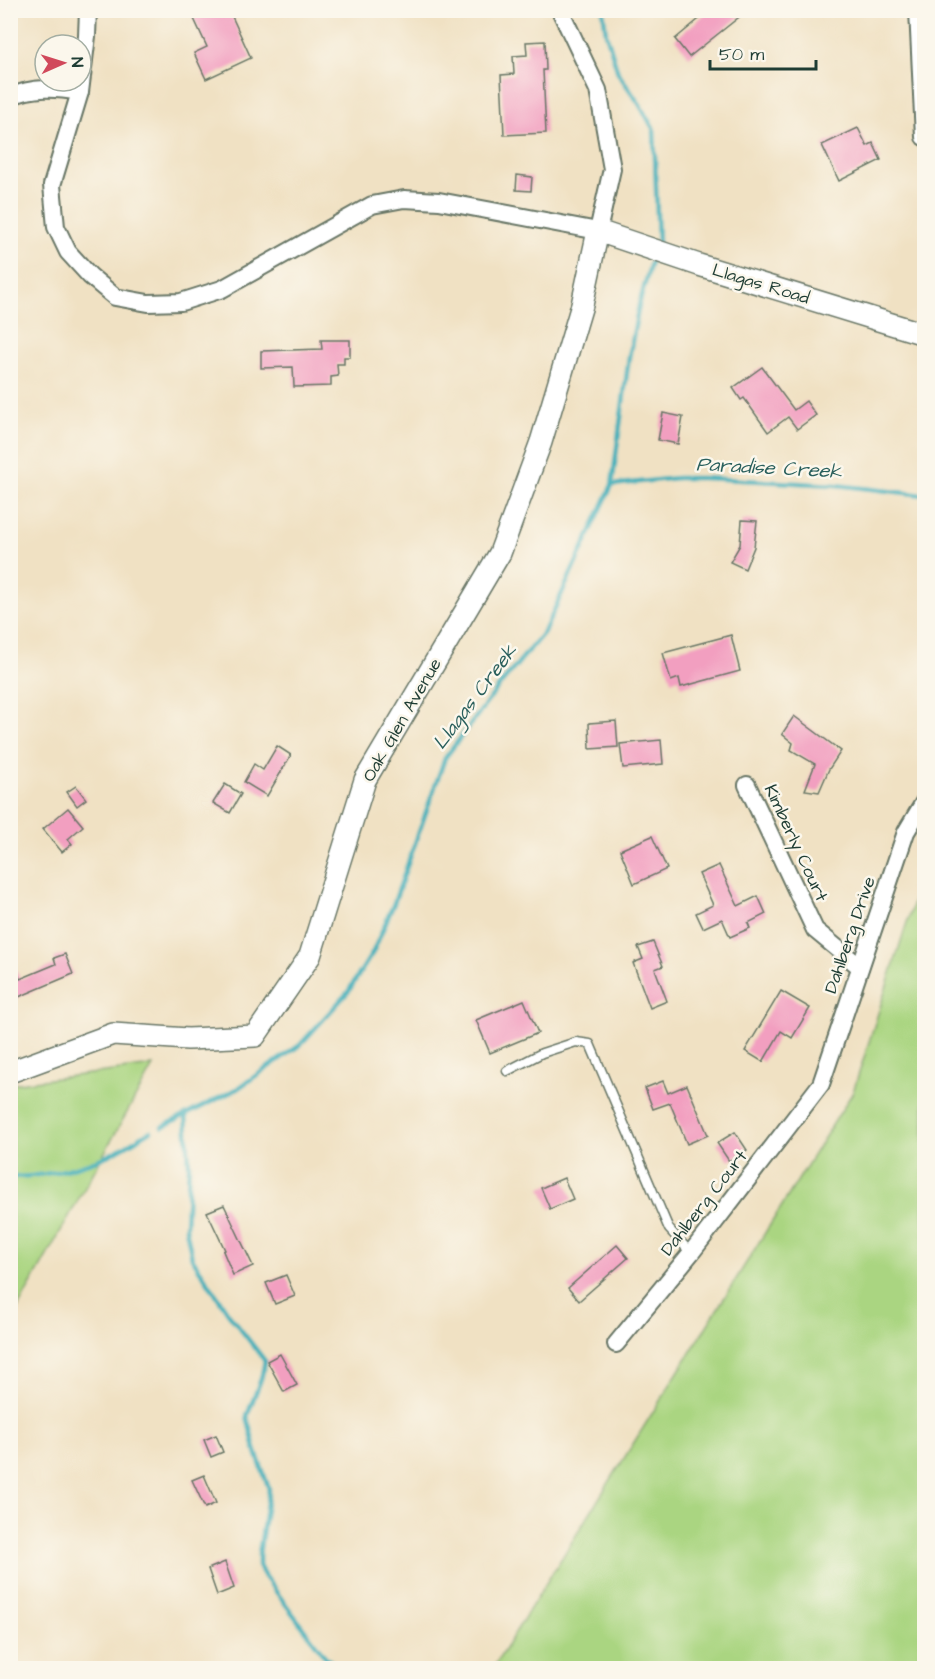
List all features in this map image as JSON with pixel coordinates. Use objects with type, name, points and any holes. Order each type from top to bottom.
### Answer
[{"type":"street","points":[[87,33],[88,10]]},
{"type":"street","points":[[80,93],[52,185],[56,227],[68,252],[90,276],[115,297],[148,303],[182,302],[222,289],[372,205],[404,199],[438,201],[598,231],[612,169],[598,90],[560,10]]},
{"type":"street","points":[[918,10],[924,137]]},
{"type":"street","points":[[10,97],[23,91],[33,90]]},
{"type":"street","name":"Llagas Road","points":[[598,231],[699,265],[924,334]]},
{"type":"street","name":"Oak Glen Avenue","points":[[10,1072],[113,1034],[188,1039],[255,1036],[310,956],[365,780],[500,553],[542,442],[582,305],[598,231]]},
{"type":"street","name":"Kimberly Court","points":[[747,785],[815,930],[860,967]]},
{"type":"street","name":"Dahlberg Drive","points":[[821,1084],[906,832],[924,802]]},
{"type":"street","name":"Dahlberg Court","points":[[616,1344],[821,1084]]},
{"type":"lane","points":[[507,1071],[550,1050],[576,1042],[590,1044],[669,1230],[690,1253]]},
{"type":"green space","points":[[924,869],[924,1668],[493,1668],[853,1092]]},
{"type":"green space","points":[[153,1066],[11,1320],[11,1084]]},
{"type":"building","points":[[190,10],[229,10],[251,58],[206,79],[194,53],[207,47]]},
{"type":"building","points":[[710,10],[748,10],[689,57],[675,39]]},
{"type":"building","points":[[545,41],[546,70],[543,70],[546,133],[504,135],[501,75],[514,74],[513,56],[527,55],[526,42]]},
{"type":"building","points":[[858,128],[867,146],[873,143],[881,160],[839,181],[822,145]]},
{"type":"building","points":[[517,175],[532,177],[531,191],[516,190]]},
{"type":"building","points":[[321,340],[350,340],[350,357],[344,357],[344,364],[337,364],[338,376],[331,377],[331,386],[294,387],[293,367],[261,368],[261,351],[322,349]]},
{"type":"building","points":[[762,367],[794,410],[806,401],[816,415],[797,429],[788,417],[768,432],[744,398],[741,400],[733,388]]},
{"type":"building","points":[[663,413],[683,417],[678,444],[658,440]]},
{"type":"building","points":[[742,520],[757,521],[754,547],[745,569],[730,562],[740,545]]},
{"type":"building","points":[[731,635],[740,671],[681,687],[679,678],[671,681],[663,653]]},
{"type":"building","points":[[794,716],[841,751],[829,769],[819,792],[805,790],[815,764],[791,750],[793,743],[782,734]]},
{"type":"building","points":[[616,721],[618,747],[590,749],[589,723]]},
{"type":"building","points":[[661,740],[663,764],[623,768],[620,744]]},
{"type":"building","points":[[277,746],[291,755],[267,796],[244,782],[254,764],[263,770]]},
{"type":"building","points":[[225,784],[241,794],[230,813],[213,803]]},
{"type":"building","points":[[76,786],[86,799],[77,806],[67,792]]},
{"type":"building","points":[[68,808],[83,826],[68,839],[72,844],[62,852],[43,829]]},
{"type":"building","points":[[652,836],[667,869],[634,884],[620,850]]},
{"type":"building","points":[[719,865],[738,906],[758,896],[766,914],[748,923],[750,928],[730,937],[722,919],[703,928],[696,913],[713,905],[699,874]]},
{"type":"building","points":[[653,942],[663,966],[655,969],[667,1001],[650,1008],[633,963],[643,959],[638,947]]},
{"type":"building","points":[[65,954],[73,974],[14,999],[10,991],[10,957],[20,979],[56,964],[54,958]]},
{"type":"building","points":[[781,991],[810,1008],[792,1038],[781,1031],[763,1062],[745,1051]]},
{"type":"building","points":[[524,1000],[538,1033],[490,1053],[476,1020]]},
{"type":"building","points":[[663,1081],[668,1093],[687,1085],[708,1135],[687,1144],[670,1103],[653,1109],[645,1088]]},
{"type":"building","points":[[735,1132],[747,1150],[729,1161],[717,1143]]},
{"type":"building","points":[[564,1178],[573,1199],[550,1209],[541,1188]]},
{"type":"building","points":[[224,1205],[253,1266],[233,1275],[223,1251],[225,1250],[207,1212]]},
{"type":"building","points":[[617,1245],[628,1258],[579,1301],[568,1288]]},
{"type":"building","points":[[286,1275],[295,1296],[275,1304],[266,1283]]},
{"type":"building","points":[[280,1354],[297,1385],[284,1392],[267,1361]]},
{"type":"building","points":[[216,1435],[223,1452],[211,1457],[204,1440]]},
{"type":"building","points":[[204,1475],[216,1503],[205,1508],[192,1480]]},
{"type":"building","points":[[225,1562],[234,1588],[217,1595],[208,1569]]},
{"type":"waterway","name":"Llagas Creek","points":[[603,10],[606,33],[618,73],[654,130],[658,243]]},
{"type":"waterway","name":"Llagas Creek","points":[[162,1127],[237,1089],[300,1045],[348,992],[373,952],[394,903],[445,758],[500,685],[544,632],[612,485],[629,357],[639,305],[651,262]]},
{"type":"waterway","name":"Paradise Creek","points":[[612,485],[677,478],[703,478],[836,485],[924,495]]},
{"type":"waterway","points":[[186,1115],[189,1166],[186,1228],[192,1258],[228,1313],[265,1361],[247,1416],[255,1449],[269,1489],[259,1566],[327,1659],[341,1668]]},
{"type":"waterway","name":"Llagas Creek","points":[[10,1177],[45,1174],[80,1166],[121,1149],[151,1131]]}]
